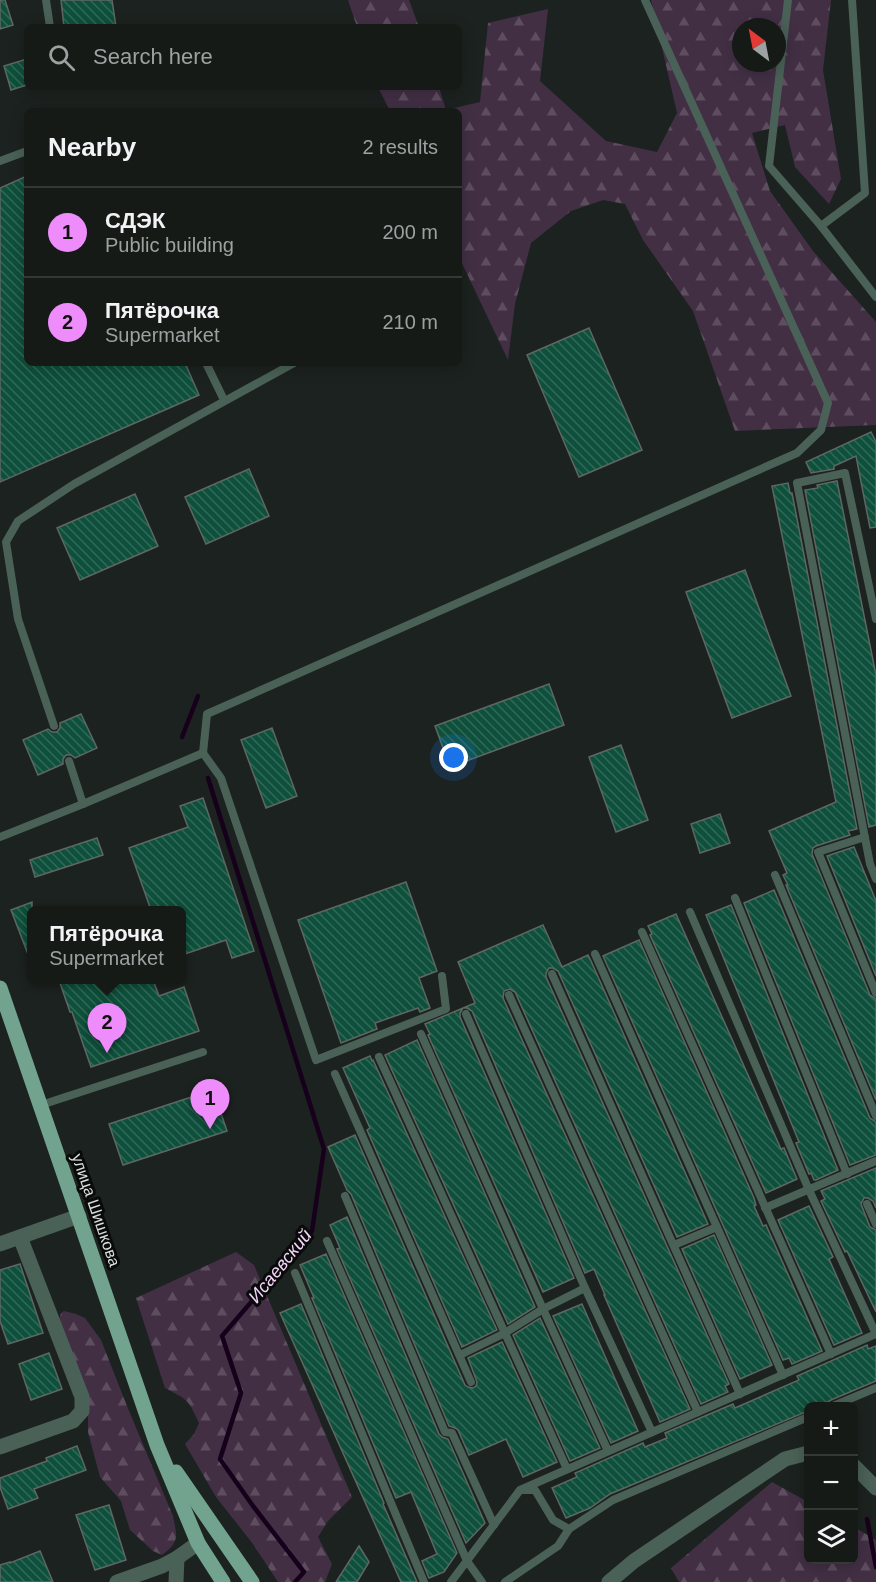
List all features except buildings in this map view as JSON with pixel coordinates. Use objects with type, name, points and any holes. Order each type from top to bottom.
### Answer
[{"type":"main road","name":"улица Шишкова","points":[[0,988],[4,1012],[41,1106],[157,1444],[198,1543],[223,1582]]},
{"type":"main road","name":"улица Шишкова","points":[[157,1444],[252,1582]]},
{"type":"street","points":[[0,1244],[79,1216]]},
{"type":"street","points":[[0,1447],[73,1420],[82,1412],[82,1398],[20,1237]]},
{"type":"street","points":[[609,1582],[634,1562],[785,1459],[804,1454]]},
{"type":"street","points":[[858,1470],[876,1488]]},
{"type":"street","points":[[117,1582],[162,1566],[198,1543]]},
{"type":"street","points":[[176,1582],[177,1558]]},
{"type":"lane","points":[[46,0],[50,24]]},
{"type":"lane","points":[[442,976],[446,1008],[316,1060],[221,778],[203,753],[207,714],[796,453],[821,430],[828,404],[645,0]]},
{"type":"lane","points":[[788,0],[769,166],[821,226],[876,297]]},
{"type":"lane","points":[[821,226],[864,193],[852,0]]},
{"type":"lane","points":[[0,161],[24,152]]},
{"type":"lane","points":[[207,366],[224,400]]},
{"type":"lane","points":[[54,726],[18,619],[6,542],[18,521],[74,483],[288,366]]},
{"type":"lane","points":[[876,619],[845,472],[797,483],[870,864],[876,879]]},
{"type":"lane","points":[[0,837],[203,753]]},
{"type":"lane","points":[[69,761],[83,804]]},
{"type":"lane","points":[[866,837],[818,852],[876,993]]},
{"type":"lane","points":[[775,875],[876,1116]]},
{"type":"lane","points":[[735,898],[847,1174]]},
{"type":"lane","points":[[451,1582],[520,1490],[876,1334],[809,1190],[690,912]]},
{"type":"lane","points":[[642,932],[831,1354]]},
{"type":"lane","points":[[595,954],[783,1375]]},
{"type":"lane","points":[[552,974],[740,1394]]},
{"type":"lane","points":[[509,995],[698,1412]]},
{"type":"lane","points":[[466,1014],[585,1288],[652,1432]]},
{"type":"lane","points":[[421,1034],[608,1451]]},
{"type":"lane","points":[[41,1106],[203,1052]]},
{"type":"lane","points":[[379,1057],[567,1469]]},
{"type":"lane","points":[[335,1074],[471,1382]]},
{"type":"lane","points":[[765,1208],[876,1161]]},
{"type":"lane","points":[[345,1196],[445,1432],[452,1432],[494,1525]]},
{"type":"lane","points":[[867,1204],[876,1224]]},
{"type":"lane","points":[[674,1245],[717,1227]]},
{"type":"lane","points":[[327,1241],[466,1561],[482,1582]]},
{"type":"lane","points":[[295,1273],[424,1582]]},
{"type":"lane","points":[[460,1355],[506,1333],[543,1309],[585,1288]]},
{"type":"lane","points":[[844,1402],[876,1388]]},
{"type":"lane","points":[[505,1582],[558,1546],[569,1529],[613,1500],[804,1419]]},
{"type":"lane","points":[[520,1490],[535,1490],[553,1520],[569,1529]]},
{"type":"green space","points":[[348,0],[409,0],[418,24],[356,24]]},
{"type":"green space","points":[[651,0],[831,0],[823,70],[841,179],[829,204],[795,167],[785,125],[752,133],[770,191],[813,251],[876,322],[876,425],[735,431],[693,311],[643,240],[625,204],[603,200],[571,211],[531,243],[515,304],[508,360],[462,263],[462,108],[454,108],[480,102],[488,23],[548,9],[540,81],[606,141],[657,152],[677,113]]},
{"type":"green space","points":[[380,90],[440,90],[445,108],[388,108]]},
{"type":"green space","points":[[236,1252],[254,1265],[352,1497],[328,1521],[318,1537],[332,1564],[325,1582],[278,1582],[253,1544],[216,1497],[185,1444],[194,1434],[199,1423],[186,1401],[165,1388],[136,1298]]},
{"type":"green space","points":[[64,1311],[85,1318],[101,1340],[173,1516],[176,1538],[172,1546],[162,1555],[153,1551],[130,1530],[121,1501],[100,1477],[88,1432],[88,1414],[57,1326],[61,1313]]},
{"type":"green space","points":[[772,1482],[804,1500],[804,1564],[858,1564],[858,1529],[876,1540],[876,1582],[679,1582],[671,1568]]},
{"type":"waterway","name":"Исаевский","points":[[182,737],[198,696]]},
{"type":"waterway","name":"Исаевский","points":[[208,778],[324,1149],[312,1231],[222,1336],[241,1393],[220,1459],[304,1572],[295,1582]]},
{"type":"waterway","points":[[867,1519],[876,1567]]},
{"type":"place","name":"Пятёрочка","points":[[107,1053]]},
{"type":"place","name":"СДЭК","points":[[210,1129]]}]
